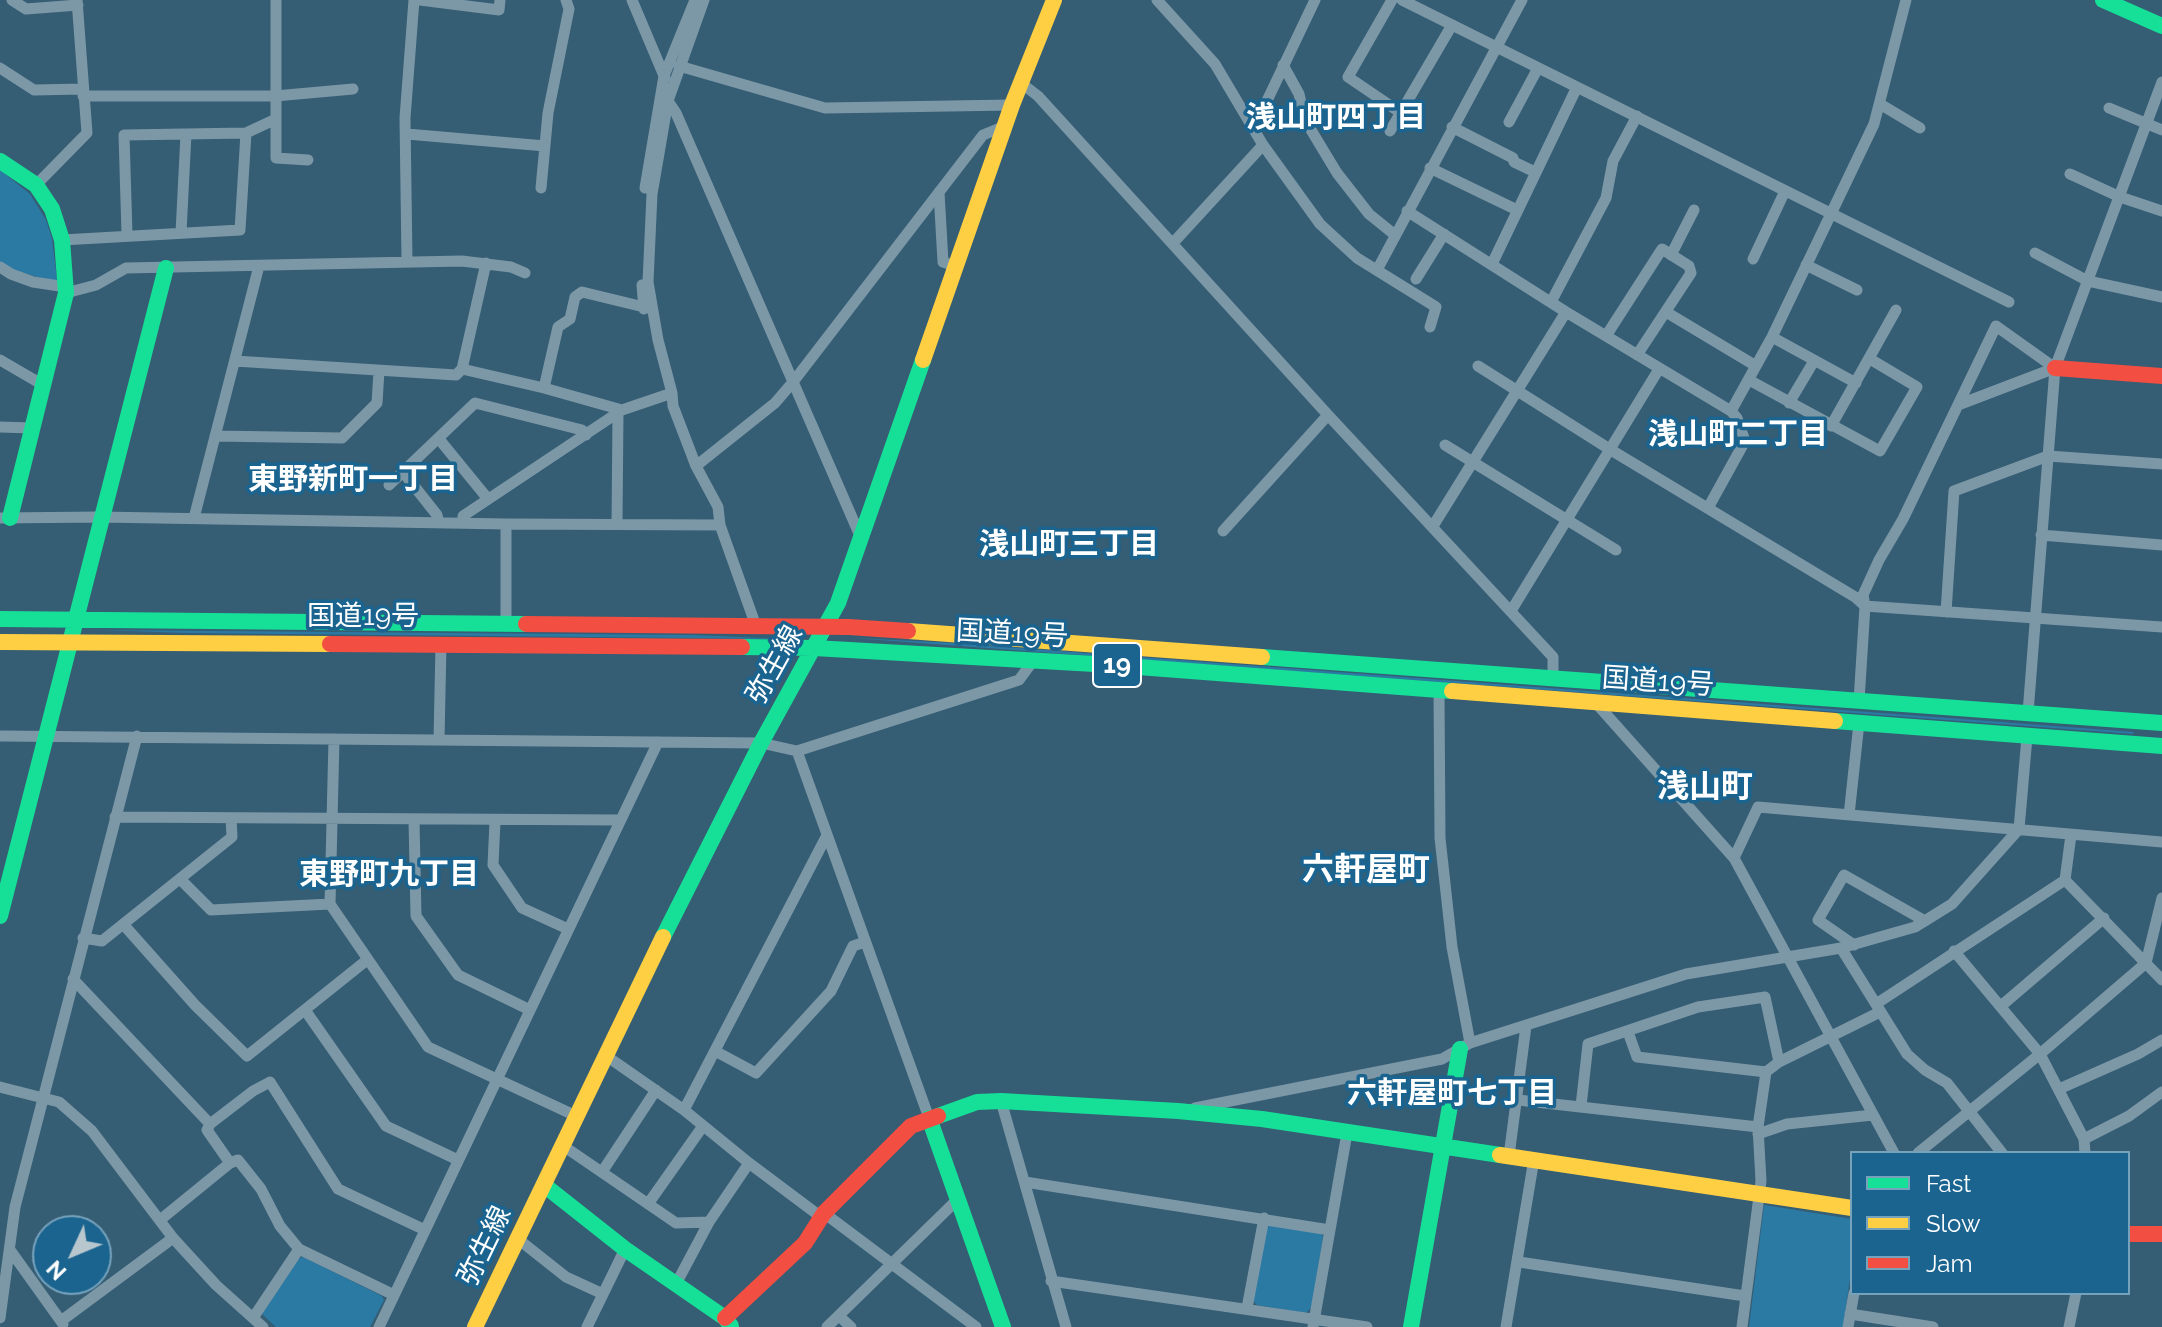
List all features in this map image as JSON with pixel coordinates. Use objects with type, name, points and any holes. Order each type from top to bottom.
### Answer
[{"type":"main road","name":"弥生線","points":[[475,1327],[605,1055],[761,743],[838,603],[1012,105],[1054,0]]},
{"type":"main road","points":[[2103,0],[2162,26]]},
{"type":"main road","points":[[0,161],[36,185],[52,209],[62,240],[66,290],[32,428],[5,518]]},
{"type":"main road","points":[[0,916],[166,268]]},
{"type":"main road","points":[[2055,368],[2162,376]]},
{"type":"main road","name":"国道19号","points":[[0,619],[826,626],[916,630],[2162,723]]},
{"type":"main road","name":"国道19号","points":[[0,642],[814,648],[1112,665],[2162,746]]},
{"type":"main road","points":[[1411,1327],[1442,1146],[1465,1046]]},
{"type":"main road","points":[[544,1185],[625,1249],[729,1323],[805,1243],[823,1215],[911,1126],[977,1102],[1178,1111],[1262,1119],[1850,1208]]},
{"type":"main road","points":[[929,1118],[1003,1327]]},
{"type":"main road","points":[[2130,1234],[2162,1234]]},
{"type":"street","points":[[12,0],[26,9],[78,3],[87,133],[36,185]]},
{"type":"street","points":[[276,0],[276,158],[308,160]]},
{"type":"street","points":[[407,261],[405,118],[417,0],[499,10],[500,0]]},
{"type":"street","points":[[541,188],[552,90],[569,9],[566,0]]},
{"type":"street","points":[[632,0],[676,113],[861,538]]},
{"type":"street","points":[[695,0],[664,76],[645,191],[641,240],[648,308],[673,406],[696,466],[718,507],[720,525],[756,626]]},
{"type":"street","points":[[648,308],[652,194],[669,95],[704,0]]},
{"type":"street","points":[[1157,0],[1215,64],[1263,145],[1320,224],[1341,245],[1436,307],[1430,327]]},
{"type":"street","points":[[1254,128],[1315,0]]},
{"type":"street","points":[[1392,0],[1348,77],[1401,113]]},
{"type":"street","points":[[1402,0],[2009,302]]},
{"type":"street","points":[[1377,270],[1522,0]]},
{"type":"street","points":[[1731,411],[1772,337],[1874,124],[1906,0]]},
{"type":"street","points":[[1390,131],[1452,25]]},
{"type":"street","points":[[1283,65],[1299,94],[1305,120],[1337,173],[1369,214],[1395,235]]},
{"type":"street","points":[[679,66],[825,108],[1012,105]]},
{"type":"street","points":[[0,68],[34,90],[275,96],[353,89]]},
{"type":"street","points":[[1509,122],[1538,68]]},
{"type":"street","points":[[2028,713],[2055,368],[2162,82]]},
{"type":"street","points":[[1021,83],[1038,96],[1553,657],[1553,677]]},
{"type":"street","points":[[1492,264],[1577,87]]},
{"type":"street","points":[[1880,104],[1920,128]]},
{"type":"street","points":[[2109,108],[2162,130]]},
{"type":"street","points":[[1551,302],[1606,198],[1613,161],[1637,116]]},
{"type":"street","points":[[127,234],[124,135],[246,133],[276,119]]},
{"type":"street","points":[[696,466],[775,403],[983,135],[1005,126]]},
{"type":"street","points":[[1452,127],[1535,172]]},
{"type":"street","points":[[62,240],[240,230],[246,133]]},
{"type":"street","points":[[181,233],[186,134]]},
{"type":"street","points":[[407,134],[545,146]]},
{"type":"street","points":[[1173,243],[1263,145]]},
{"type":"street","points":[[1430,168],[1517,210]]},
{"type":"street","points":[[2070,174],[2120,197],[2162,211]]},
{"type":"street","points":[[1753,259],[1785,191]]},
{"type":"street","points":[[939,192],[943,262],[955,266]]},
{"type":"street","points":[[1671,255],[1694,210]]},
{"type":"street","points":[[1407,211],[1566,312],[1731,411],[1737,418],[1745,441],[1708,508]]},
{"type":"street","points":[[1416,279],[1444,234]]},
{"type":"street","points":[[1606,336],[1662,249],[1689,266],[1691,273],[1637,355]]},
{"type":"street","points":[[2035,253],[2088,281],[2162,297]]},
{"type":"street","points":[[0,267],[33,282],[66,290],[96,285],[126,268],[407,261],[486,263],[525,273]]},
{"type":"street","points":[[235,361],[456,375],[462,369],[486,263]]},
{"type":"street","points":[[1806,265],[1857,290]]},
{"type":"street","points":[[194,518],[259,266]]},
{"type":"street","points":[[544,388],[558,327],[570,319],[575,297],[582,292],[648,308]]},
{"type":"street","points":[[1831,426],[1896,310]]},
{"type":"street","points":[[1433,526],[1566,312]]},
{"type":"street","points":[[1666,312],[1756,366]]},
{"type":"street","points":[[1859,701],[1865,606],[1863,595],[1996,326],[2055,368]]},
{"type":"street","points":[[1772,337],[1856,383]]},
{"type":"street","points":[[1749,380],[1880,451],[1917,387],[1870,359]]},
{"type":"street","points":[[0,360],[43,385]]},
{"type":"street","points":[[1789,403],[1814,361]]},
{"type":"street","points":[[1478,366],[1865,606],[2162,627]]},
{"type":"street","points":[[1958,405],[2055,368]]},
{"type":"street","points":[[462,369],[544,388],[620,411]]},
{"type":"street","points":[[1511,611],[1659,369]]},
{"type":"street","points":[[215,436],[342,438],[377,403],[379,371]]},
{"type":"street","points":[[463,523],[463,516],[620,411],[672,393]]},
{"type":"street","points":[[389,485],[475,403],[582,430],[586,435]]},
{"type":"street","points":[[617,524],[620,411]]},
{"type":"street","points":[[1223,531],[1328,415]]},
{"type":"street","points":[[0,427],[32,428]]},
{"type":"street","points":[[439,439],[488,499]]},
{"type":"street","points":[[1445,445],[1616,550]]},
{"type":"street","points":[[1946,612],[1954,491],[2048,456],[2162,464]]},
{"type":"street","points":[[403,472],[437,515],[439,523]]},
{"type":"street","points":[[5,518],[720,525]]},
{"type":"street","points":[[506,524],[506,624]]},
{"type":"street","points":[[2041,535],[2162,545]]},
{"type":"street","points":[[439,740],[441,644]]},
{"type":"street","points":[[0,736],[761,743],[797,751],[1019,680],[1033,661]]},
{"type":"street","points":[[1439,691],[1440,838],[1465,1046]]},
{"type":"street","points":[[1596,703],[1734,858],[1893,1151]]},
{"type":"street","points":[[1849,815],[1859,723]]},
{"type":"street","points":[[0,1318],[15,1207],[41,1097],[137,736]]},
{"type":"street","points":[[1178,1111],[1442,1059],[1465,1046],[1686,974],[1841,948],[1915,927],[1952,904],[2019,829],[2027,737]]},
{"type":"street","points":[[334,739],[330,904],[428,1047],[576,1116]]},
{"type":"street","points":[[379,1327],[658,742]]},
{"type":"street","points":[[797,751],[929,1118]]},
{"type":"street","points":[[1734,858],[1758,807],[2162,842]]},
{"type":"street","points":[[115,817],[619,820]]},
{"type":"street","points":[[83,938],[102,941],[232,837],[231,818]]},
{"type":"street","points":[[414,820],[416,916],[458,975],[530,1010]]},
{"type":"street","points":[[495,821],[493,865],[522,908],[568,929]]},
{"type":"street","points":[[1628,1032],[1637,1057],[1766,1072],[1878,1008],[1954,951],[2065,880],[2071,835]]},
{"type":"street","points":[[684,1110],[826,837]]},
{"type":"street","points":[[1854,945],[1818,920],[1844,875],[1925,921]]},
{"type":"street","points":[[180,879],[211,910],[330,904]]},
{"type":"street","points":[[2065,880],[2162,980]]},
{"type":"street","points":[[1920,1151],[2146,963],[2162,898]]},
{"type":"street","points":[[2001,1006],[2104,918]]},
{"type":"street","points":[[123,924],[195,1005],[247,1056],[367,960]]},
{"type":"street","points":[[715,1051],[756,1073],[831,991],[853,946],[865,942]]},
{"type":"street","points":[[1841,948],[1907,1054],[1947,1083],[2000,1151]]},
{"type":"street","points":[[1954,951],[2040,1054],[2084,1139],[2085,1151]]},
{"type":"street","points":[[73,979],[210,1124]]},
{"type":"street","points":[[1581,1106],[1588,1044],[1698,1007],[1765,997],[1779,1062]]},
{"type":"street","points":[[305,1010],[386,1126],[458,1160]]},
{"type":"street","points":[[1509,1156],[1526,1026]]},
{"type":"street","points":[[2059,1089],[2162,1040]]},
{"type":"street","points":[[605,1055],[976,1327]]},
{"type":"street","points":[[1742,1327],[1761,1181],[1758,1130],[1766,1072]]},
{"type":"street","points":[[230,1163],[207,1130],[210,1124],[253,1091],[270,1082],[338,1189],[425,1230]]},
{"type":"street","points":[[0,1087],[59,1102],[92,1131],[173,1238],[216,1285],[263,1327]]},
{"type":"street","points":[[602,1172],[656,1090]]},
{"type":"street","points":[[2084,1139],[2129,1116],[2162,1092]]},
{"type":"street","points":[[1518,1100],[1758,1130],[1873,1115]]},
{"type":"street","points":[[1001,1101],[1066,1327]]},
{"type":"street","points":[[648,1204],[703,1126]]},
{"type":"street","points":[[1314,1323],[1347,1133]]},
{"type":"street","points":[[562,1145],[676,1223],[709,1222]]},
{"type":"street","points":[[1506,1327],[1534,1159]]},
{"type":"street","points":[[160,1220],[230,1163],[238,1160],[261,1189],[280,1226],[299,1249],[394,1295]]},
{"type":"street","points":[[676,1284],[709,1222],[749,1163]]},
{"type":"street","points":[[1025,1182],[1330,1230]]},
{"type":"street","points":[[827,1327],[957,1200]]},
{"type":"street","points":[[1247,1308],[1264,1218]]},
{"type":"street","points":[[10,1250],[63,1324],[173,1238]]},
{"type":"street","points":[[518,1239],[566,1277],[603,1294]]},
{"type":"street","points":[[253,1318],[299,1249]]},
{"type":"street","points":[[587,1327],[625,1249]]},
{"type":"street","points":[[1519,1262],[1745,1296]]},
{"type":"street","points":[[1051,1281],[1247,1308],[1314,1323],[1367,1327]]},
{"type":"street","points":[[1854,1295],[1849,1321],[1933,1327]]},
{"type":"street","points":[[2069,1327],[2076,1295]]},
{"type":"street","points":[[839,1316],[851,1327]]},
{"type":"shaded area","points":[[0,170],[30,194],[46,220],[52,239],[57,279],[54,282],[14,270],[0,262]]},
{"type":"shaded area","points":[[98,630],[693,635],[785,639],[188,633]]},
{"type":"shaded area","points":[[853,638],[953,643],[2134,732],[2133,734]]},
{"type":"shaded area","points":[[1764,1205],[1850,1219],[1850,1279],[1843,1327],[1749,1327]]},
{"type":"shaded area","points":[[1272,1223],[1321,1232],[1323,1237],[1312,1307],[1306,1313],[1257,1305],[1252,1300],[1266,1228]]},
{"type":"shaded area","points":[[303,1257],[382,1296],[384,1300],[370,1327],[276,1327],[263,1315],[262,1311],[297,1259]]},
{"type":"traffic: fast","points":[[2103,0],[2162,26]]},
{"type":"traffic: fast","points":[[0,161],[36,185],[52,209],[62,240],[66,293],[10,518]]},
{"type":"traffic: fast","points":[[0,916],[166,268]]},
{"type":"traffic: fast","points":[[663,937],[761,743],[838,603],[923,360]]},
{"type":"traffic: fast","points":[[0,619],[526,624]]},
{"type":"traffic: fast","points":[[742,647],[814,648],[1112,665],[1452,691]]},
{"type":"traffic: fast","points":[[1262,657],[2162,723]]},
{"type":"traffic: fast","points":[[1835,721],[2162,746]]},
{"type":"traffic: fast","points":[[1411,1327],[1460,1049]]},
{"type":"traffic: fast","points":[[938,1116],[977,1102],[1001,1101],[1178,1111],[1262,1119],[1500,1155]]},
{"type":"traffic: fast","points":[[929,1118],[1003,1327]]},
{"type":"traffic: fast","points":[[544,1185],[625,1249],[725,1318],[731,1326]]},
{"type":"traffic: slow","points":[[923,360],[1012,105],[1054,0]]},
{"type":"traffic: slow","points":[[908,631],[1262,657]]},
{"type":"traffic: slow","points":[[0,642],[330,644]]},
{"type":"traffic: slow","points":[[1452,691],[1835,721]]},
{"type":"traffic: slow","points":[[475,1327],[663,937]]},
{"type":"traffic: slow","points":[[1500,1155],[1850,1208]]},
{"type":"traffic: jam","points":[[2055,368],[2162,376]]},
{"type":"traffic: jam","points":[[526,624],[849,627],[908,631]]},
{"type":"traffic: jam","points":[[330,644],[742,647]]},
{"type":"traffic: jam","points":[[725,1318],[805,1243],[824,1213],[911,1126],[938,1116]]},
{"type":"traffic: jam","points":[[2130,1234],[2162,1234]]},
{"type":"district","name":"浅山町四丁目","points":[[1336,118]]},
{"type":"district","name":"浅山町二丁目","points":[[1738,435]]},
{"type":"district","name":"東野新町一丁目","points":[[353,480]]},
{"type":"district","name":"浅山町三丁目","points":[[1069,545]]},
{"type":"district","name":"浅山町","points":[[1705,787]]},
{"type":"district","name":"六軒屋町","points":[[1366,870]]},
{"type":"district","name":"東野町九丁目","points":[[389,875]]},
{"type":"district","name":"六軒屋町七丁目","points":[[1452,1094]]}]
